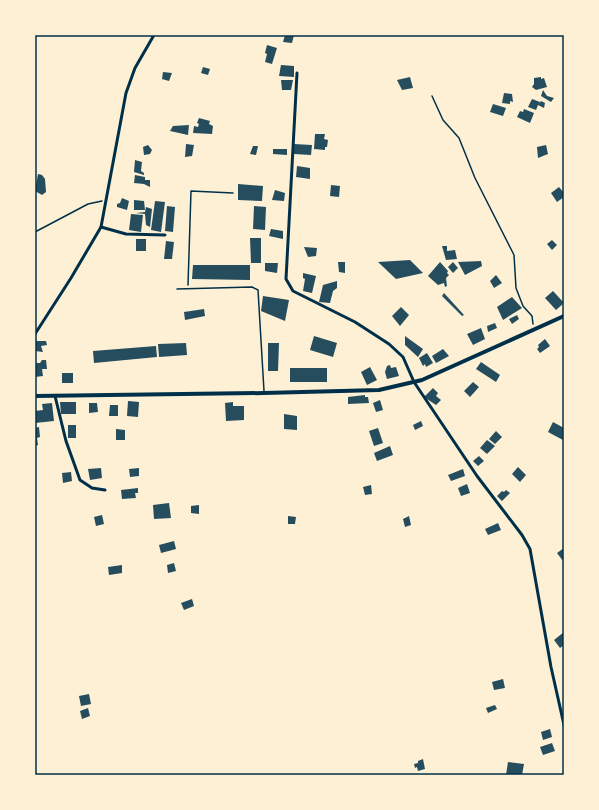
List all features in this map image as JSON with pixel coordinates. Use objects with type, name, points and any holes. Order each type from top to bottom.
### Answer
[{"type":"street","points":[[35,334],[71,278],[101,227],[126,93],[135,68],[154,35]]},
{"type":"street","points":[[297,73],[286,279],[293,291],[336,312],[388,344],[403,357],[414,382],[477,476],[522,534],[530,549],[551,667],[564,725]]},
{"type":"street","points":[[101,227],[126,234],[165,235]]},
{"type":"street","points":[[35,396],[379,390],[414,382],[564,316]]},
{"type":"street","points":[[55,396],[60,421],[80,480],[92,488],[105,490]]},
{"type":"lane","points":[[177,289],[252,287],[258,290],[264,393]]},
{"type":"path","points":[[432,96],[443,120],[459,138],[475,178],[514,255],[516,288],[523,306],[532,316],[534,330]]},
{"type":"path","points":[[188,288],[191,191],[233,193]]},
{"type":"path","points":[[35,232],[88,204],[106,200]]},
{"type":"building","points":[[285,35],[294,35],[292,43],[283,42]]},
{"type":"building","points":[[267,45],[277,48],[272,64],[265,62]]},
{"type":"building","points":[[281,65],[294,66],[294,77],[279,76]]},
{"type":"building","points":[[203,67],[210,69],[208,75],[201,73]]},
{"type":"building","points":[[163,72],[172,73],[169,81],[162,79]]},
{"type":"building","points":[[410,77],[413,88],[402,90],[397,80]]},
{"type":"building","points":[[541,77],[541,79],[544,78],[547,87],[536,90],[532,87],[534,84],[534,78]]},
{"type":"building","points":[[281,80],[293,80],[291,90],[282,90]]},
{"type":"building","points":[[543,90],[547,96],[554,98],[551,102],[541,96]]},
{"type":"building","points":[[504,93],[512,94],[513,102],[510,101],[510,104],[502,103]]},
{"type":"building","points":[[532,99],[540,102],[536,110],[528,107]]},
{"type":"building","points":[[541,101],[545,103],[544,108],[538,105]]},
{"type":"building","points":[[493,104],[506,108],[503,116],[490,112]]},
{"type":"building","points":[[524,109],[534,113],[530,123],[517,117],[520,111],[523,112]]},
{"type":"building","points":[[199,118],[210,121],[209,124],[213,126],[212,134],[193,133],[194,126],[198,127],[199,124],[197,123]]},
{"type":"building","points":[[189,125],[188,135],[170,131],[173,126]]},
{"type":"building","points":[[315,134],[325,134],[324,139],[328,140],[325,150],[314,149]]},
{"type":"building","points":[[186,144],[194,145],[192,156],[185,157]]},
{"type":"building","points":[[294,144],[312,145],[311,155],[294,154]]},
{"type":"building","points":[[148,145],[152,150],[150,154],[144,155],[143,147]]},
{"type":"building","points":[[546,145],[548,154],[538,158],[537,147]]},
{"type":"building","points":[[253,146],[258,146],[256,155],[250,154]]},
{"type":"building","points":[[273,149],[287,149],[287,155],[273,154]]},
{"type":"building","points":[[135,160],[142,162],[141,171],[144,175],[134,172]]},
{"type":"building","points":[[297,166],[310,168],[310,179],[296,177]]},
{"type":"building","points":[[38,174],[42,175],[45,179],[46,192],[42,195],[35,191]]},
{"type":"building","points":[[135,175],[145,177],[145,180],[150,180],[150,187],[144,184],[134,183]]},
{"type":"building","points":[[238,184],[263,186],[262,201],[238,200]]},
{"type":"building","points":[[331,185],[340,186],[339,197],[330,196]]},
{"type":"building","points":[[559,187],[564,193],[564,197],[557,202],[551,193]]},
{"type":"building","points":[[275,190],[285,193],[284,201],[272,200]]},
{"type":"building","points":[[122,198],[129,201],[127,210],[117,207],[117,204],[120,203]]},
{"type":"building","points":[[134,200],[144,201],[145,210],[134,210]]},
{"type":"building","points":[[155,201],[165,202],[161,232],[151,230]]},
{"type":"building","points":[[167,206],[175,207],[173,232],[165,231]]},
{"type":"building","points":[[254,206],[266,207],[265,230],[253,229]]},
{"type":"building","points":[[146,207],[152,209],[150,227],[146,225],[145,214],[136,213],[145,212]]},
{"type":"building","points":[[131,214],[143,215],[141,232],[129,230]]},
{"type":"building","points":[[271,229],[283,231],[283,239],[269,236]]},
{"type":"building","points":[[250,238],[261,238],[261,263],[251,263]]},
{"type":"building","points":[[136,239],[146,239],[146,251],[136,251]]},
{"type":"building","points":[[552,240],[557,245],[552,250],[547,244]]},
{"type":"building","points":[[166,241],[174,242],[172,259],[164,259]]},
{"type":"building","points":[[442,246],[447,246],[447,251],[455,250],[457,259],[446,260]]},
{"type":"building","points":[[304,247],[317,248],[316,256],[308,257]]},
{"type":"building","points":[[410,260],[423,273],[396,279],[378,262]]},
{"type":"building","points":[[481,261],[482,266],[465,275],[458,262]]},
{"type":"building","points":[[338,262],[345,262],[345,273],[339,272]]},
{"type":"building","points":[[440,262],[448,271],[447,273],[449,275],[446,278],[447,286],[445,287],[444,283],[438,285],[428,276]]},
{"type":"building","points":[[453,262],[458,268],[453,273],[448,267]]},
{"type":"building","points":[[265,263],[278,263],[277,273],[265,271]]},
{"type":"building","points":[[193,265],[250,265],[250,280],[192,279]]},
{"type":"building","points":[[303,273],[316,276],[312,293],[303,291],[305,279],[303,278]]},
{"type":"building","points":[[496,275],[502,283],[494,288],[490,281]]},
{"type":"building","points":[[337,281],[337,288],[333,291],[330,303],[319,302],[323,285]]},
{"type":"building","points":[[553,291],[564,303],[556,310],[545,298]]},
{"type":"building","points":[[444,293],[464,315],[462,316],[442,296]]},
{"type":"building","points":[[263,296],[289,300],[285,321],[261,311]]},
{"type":"building","points":[[512,297],[522,308],[503,320],[497,307]]},
{"type":"building","points":[[401,307],[409,315],[400,326],[392,316]]},
{"type":"building","points":[[204,309],[205,316],[185,320],[184,312]]},
{"type":"building","points":[[517,315],[519,319],[512,324],[509,319]]},
{"type":"building","points":[[495,323],[497,328],[488,332],[487,326]]},
{"type":"building","points":[[481,328],[485,339],[473,345],[467,334]]},
{"type":"building","points":[[314,336],[337,343],[333,357],[310,350]]},
{"type":"building","points":[[405,336],[423,349],[418,357],[405,345]]},
{"type":"building","points":[[545,339],[550,346],[540,353],[537,349],[539,347],[538,345]]},
{"type":"building","points":[[35,341],[46,341],[47,345],[41,346],[43,352],[35,351]]},
{"type":"building","points":[[186,343],[187,355],[159,357],[158,344]]},
{"type":"building","points":[[268,343],[279,343],[278,371],[268,371]]},
{"type":"building","points":[[156,346],[157,357],[94,363],[93,351]]},
{"type":"building","points":[[443,349],[449,356],[436,363],[432,356]]},
{"type":"building","points":[[427,353],[433,363],[426,367],[425,364],[423,366],[419,358]]},
{"type":"building","points":[[42,360],[46,360],[47,369],[42,369],[43,376],[35,377],[35,363],[40,363]]},
{"type":"building","points":[[481,362],[500,375],[496,382],[476,369]]},
{"type":"building","points":[[390,365],[391,368],[396,367],[399,376],[387,379],[385,372],[387,366]]},
{"type":"building","points":[[370,367],[377,380],[367,385],[361,372]]},
{"type":"building","points":[[290,368],[327,368],[327,382],[290,382]]},
{"type":"building","points":[[62,373],[73,373],[73,383],[62,383]]},
{"type":"building","points":[[473,382],[479,387],[470,397],[464,391]]},
{"type":"building","points":[[433,388],[438,393],[436,396],[441,400],[436,405],[424,397]]},
{"type":"building","points":[[365,395],[365,397],[368,397],[369,403],[348,404],[348,397]]},
{"type":"building","points":[[380,400],[383,410],[376,412],[373,403]]},
{"type":"building","points":[[128,401],[139,402],[138,417],[127,416]]},
{"type":"building","points":[[60,402],[76,402],[76,414],[61,414]]},
{"type":"building","points":[[233,402],[233,406],[244,406],[244,420],[226,421],[225,403]]},
{"type":"building","points":[[52,403],[54,421],[35,423],[35,411],[43,410],[42,404]]},
{"type":"building","points":[[89,403],[97,403],[98,412],[89,413]]},
{"type":"building","points":[[110,405],[118,405],[118,416],[109,416]]},
{"type":"building","points":[[284,414],[297,416],[297,430],[284,429]]},
{"type":"building","points":[[421,421],[423,426],[415,430],[413,425]]},
{"type":"building","points":[[553,422],[564,428],[563,440],[548,432]]},
{"type":"building","points":[[68,425],[76,425],[76,438],[68,438]]},
{"type":"building","points":[[39,427],[40,437],[37,438],[38,445],[35,446],[35,428]]},
{"type":"building","points":[[378,428],[383,443],[374,446],[369,431]]},
{"type":"building","points":[[116,429],[125,430],[125,440],[116,440]]},
{"type":"building","points":[[496,431],[502,437],[495,444],[489,439]]},
{"type":"building","points":[[487,440],[495,446],[487,454],[480,448]]},
{"type":"building","points":[[390,446],[393,455],[377,461],[374,453]]},
{"type":"building","points":[[479,456],[484,461],[478,466],[473,461]]},
{"type":"building","points":[[518,467],[526,475],[520,482],[512,474]]},
{"type":"building","points":[[101,468],[102,478],[90,480],[88,469]]},
{"type":"building","points":[[139,468],[139,476],[130,477],[129,469]]},
{"type":"building","points":[[463,469],[465,476],[451,481],[448,475]]},
{"type":"building","points":[[71,472],[72,481],[63,483],[62,473]]},
{"type":"building","points":[[467,484],[470,493],[461,496],[458,488]]},
{"type":"building","points":[[371,485],[372,494],[365,495],[363,487]]},
{"type":"building","points":[[138,488],[138,493],[135,493],[136,498],[122,499],[121,490]]},
{"type":"building","points":[[506,490],[510,493],[502,501],[497,496],[502,491],[504,492]]},
{"type":"building","points":[[169,503],[171,518],[154,519],[153,505]]},
{"type":"building","points":[[199,505],[199,514],[191,513],[191,506]]},
{"type":"building","points":[[102,515],[104,524],[96,526],[94,517]]},
{"type":"building","points":[[288,516],[296,517],[295,524],[288,524]]},
{"type":"building","points":[[409,516],[411,525],[405,527],[403,519]]},
{"type":"building","points":[[498,523],[501,530],[488,535],[485,529]]},
{"type":"building","points":[[174,541],[176,549],[161,553],[159,545]]},
{"type":"building","points":[[564,548],[564,560],[563,561],[557,553]]},
{"type":"building","points":[[174,563],[176,571],[168,573],[167,565]]},
{"type":"building","points":[[122,565],[122,573],[109,575],[108,567]]},
{"type":"building","points":[[192,599],[194,606],[184,610],[181,603]]},
{"type":"building","points":[[564,632],[564,645],[560,648],[554,640]]},
{"type":"building","points":[[503,679],[505,688],[494,690],[492,682]]},
{"type":"building","points":[[89,694],[91,704],[81,706],[79,696]]},
{"type":"building","points":[[495,705],[497,709],[488,713],[486,708]]},
{"type":"building","points":[[88,708],[90,716],[82,719],[80,711]]},
{"type":"building","points":[[550,729],[552,737],[543,740],[541,732]]},
{"type":"building","points":[[552,743],[555,751],[543,755],[540,747]]},
{"type":"building","points":[[423,759],[425,769],[418,771],[414,764]]},
{"type":"building","points":[[508,762],[524,764],[522,775],[506,775]]}]
